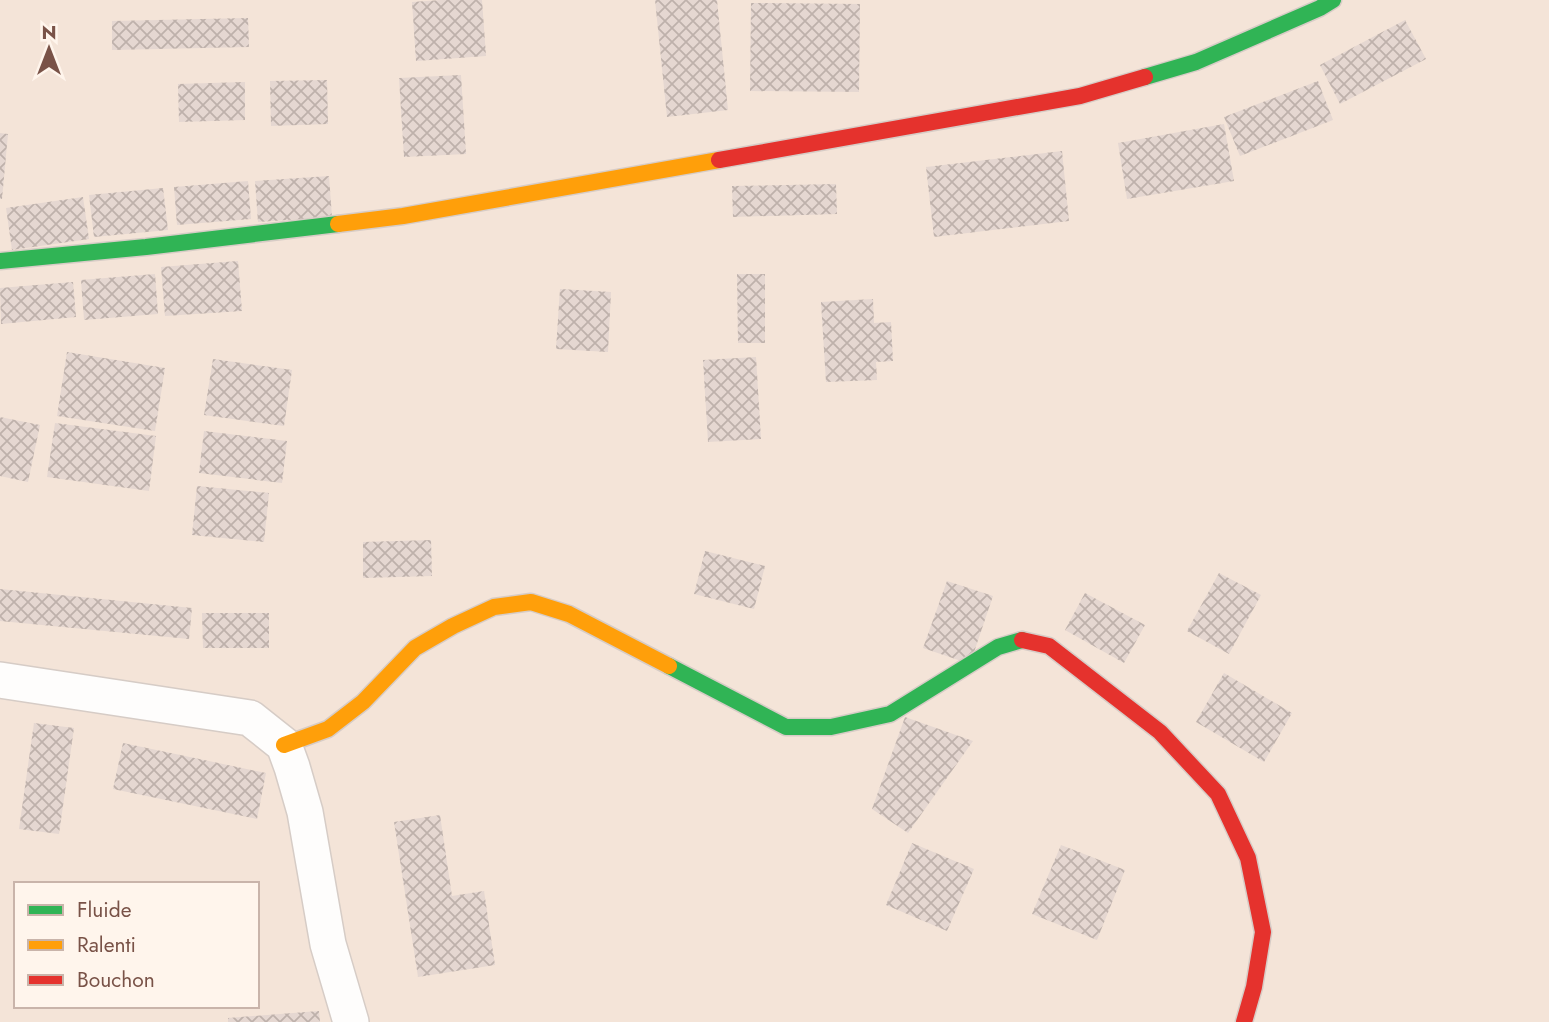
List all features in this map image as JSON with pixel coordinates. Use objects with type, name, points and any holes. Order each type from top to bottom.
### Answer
[{"type":"street","points":[[0,261],[146,247],[403,216],[1080,96],[1196,62],[1333,0]]},
{"type":"street","points":[[284,746],[328,729],[363,702],[415,648],[494,607],[531,602],[569,614],[786,727],[831,727],[890,714],[998,647],[1022,640],[1048,646],[1160,732],[1218,794],[1248,858],[1262,932],[1254,987],[1244,1022]]},
{"type":"street","points":[[0,680],[250,718],[284,746],[305,812],[328,944],[351,1022]]},
{"type":"shaded area","points":[[0,0],[1549,0],[1549,1022],[0,1022]]},
{"type":"building","points":[[482,0],[486,56],[416,61],[412,2]]},
{"type":"building","points":[[655,0],[717,0],[728,110],[667,117]]},
{"type":"building","points":[[751,3],[860,4],[859,92],[750,91]]},
{"type":"building","points":[[248,18],[249,47],[112,50],[112,21]]},
{"type":"building","points":[[1405,20],[1426,59],[1340,104],[1320,65]]},
{"type":"building","points":[[461,75],[466,154],[404,157],[399,78]]},
{"type":"building","points":[[327,80],[328,124],[271,126],[270,81]]},
{"type":"building","points":[[1318,81],[1333,120],[1240,156],[1224,117]]},
{"type":"building","points":[[245,82],[245,120],[179,122],[178,84]]},
{"type":"building","points":[[1224,124],[1234,181],[1127,199],[1118,143]]},
{"type":"building","points":[[0,133],[8,134],[2,199],[0,199]]},
{"type":"building","points":[[1062,151],[1069,221],[934,237],[926,167]]},
{"type":"building","points":[[329,176],[332,217],[258,222],[255,181]]},
{"type":"building","points":[[248,181],[251,219],[177,225],[174,187]]},
{"type":"building","points":[[836,184],[837,214],[733,217],[732,186]]},
{"type":"building","points":[[163,188],[168,230],[94,237],[89,195]]},
{"type":"building","points":[[83,197],[89,239],[12,250],[6,208]]},
{"type":"building","points":[[238,261],[242,311],[165,316],[161,267]]},
{"type":"building","points":[[155,274],[158,314],[84,320],[81,280]]},
{"type":"building","points":[[737,274],[765,274],[765,343],[738,343]]},
{"type":"building","points":[[73,282],[76,317],[1,324],[0,288]]},
{"type":"building","points":[[560,289],[611,292],[608,352],[556,349]]},
{"type":"building","points":[[873,299],[874,323],[891,322],[893,361],[876,362],[877,380],[826,382],[821,302]]},
{"type":"building","points":[[67,352],[165,368],[155,431],[57,416]]},
{"type":"building","points":[[756,357],[761,439],[708,442],[703,360]]},
{"type":"building","points":[[213,359],[292,370],[284,426],[204,415]]},
{"type":"building","points":[[0,417],[40,425],[28,482],[0,476]]},
{"type":"building","points":[[55,423],[156,436],[149,491],[47,477]]},
{"type":"building","points":[[204,431],[287,441],[282,483],[199,473]]},
{"type":"building","points":[[197,486],[269,493],[264,542],[192,535]]},
{"type":"building","points":[[431,540],[432,576],[363,578],[363,542]]},
{"type":"building","points":[[705,551],[765,566],[754,609],[694,594]]},
{"type":"building","points":[[1219,573],[1261,595],[1229,654],[1187,631]]},
{"type":"building","points":[[947,581],[993,596],[970,664],[923,648]]},
{"type":"building","points":[[0,589],[192,608],[189,639],[0,621]]},
{"type":"building","points":[[1085,593],[1145,625],[1124,663],[1065,630]]},
{"type":"building","points":[[202,613],[269,613],[269,648],[203,648]]},
{"type":"building","points":[[1224,673],[1292,713],[1264,762],[1196,722]]},
{"type":"building","points":[[905,717],[973,741],[908,833],[872,809]]},
{"type":"building","points":[[34,723],[74,728],[59,834],[19,829]]},
{"type":"building","points":[[123,743],[266,773],[257,819],[113,789]]},
{"type":"building","points":[[440,815],[452,896],[484,891],[495,965],[418,977],[394,822]]},
{"type":"building","points":[[912,843],[974,869],[947,931],[886,905]]},
{"type":"building","points":[[1061,845],[1125,870],[1097,940],[1032,914]]},
{"type":"building","points":[[319,1011],[320,1022],[228,1022],[228,1018]]},
{"type":"traffic: fast","points":[[1145,77],[1196,62],[1333,0]]},
{"type":"traffic: fast","points":[[0,261],[338,224]]},
{"type":"traffic: fast","points":[[669,666],[786,727],[831,727],[890,714],[998,647],[1022,640]]},
{"type":"traffic: slow","points":[[338,224],[403,216],[719,160]]},
{"type":"traffic: slow","points":[[284,745],[328,729],[363,702],[415,648],[494,607],[531,602],[569,614],[669,666]]},
{"type":"traffic: jam","points":[[719,160],[1080,96],[1145,77]]},
{"type":"traffic: jam","points":[[1022,640],[1049,646],[1160,732],[1218,794],[1248,858],[1263,932],[1254,987],[1244,1022]]}]
